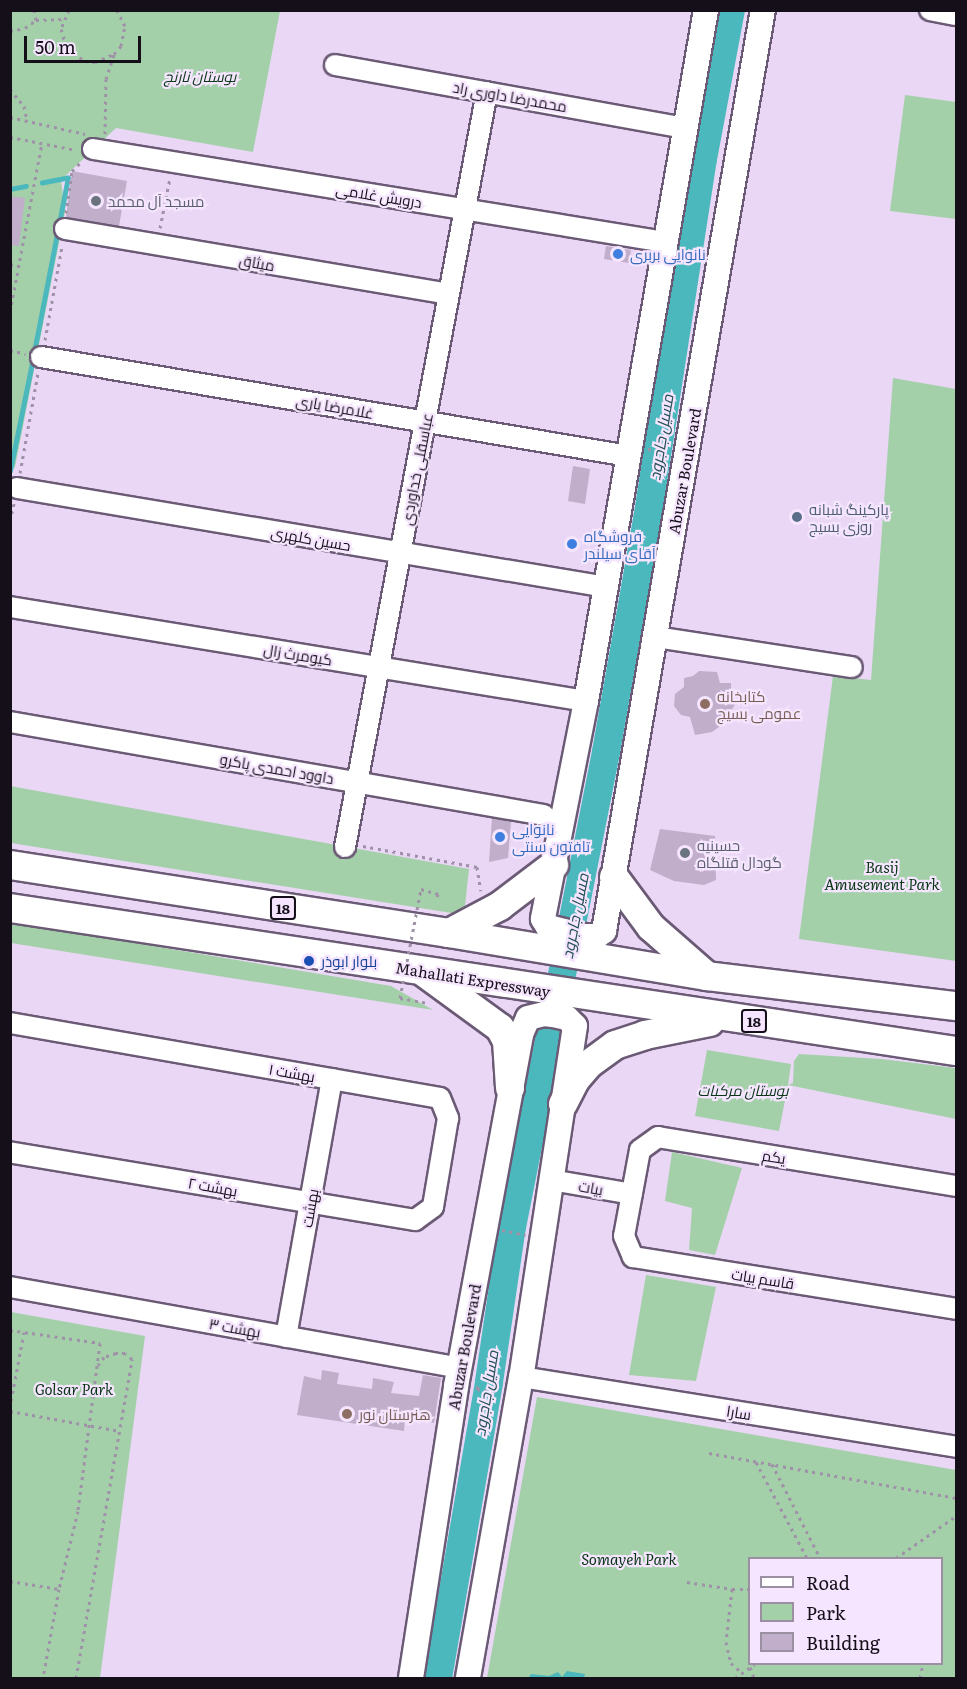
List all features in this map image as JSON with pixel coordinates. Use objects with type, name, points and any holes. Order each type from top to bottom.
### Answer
[{"type":"highway","points":[[10,865],[22,875],[27,887],[21,898],[10,906]]},
{"type":"highway","name":"18","points":[[10,865],[449,933],[571,937],[707,976],[943,1004]]},
{"type":"highway","points":[[449,933],[500,906],[554,865]]},
{"type":"highway","points":[[614,878],[651,927],[707,976]]},
{"type":"highway","points":[[113,924],[94,911],[90,898],[94,892],[123,884]]},
{"type":"highway","name":"Mahallati Expressway","points":[[10,906],[560,993],[946,1050]]},
{"type":"highway","points":[[422,971],[500,1028],[507,1041],[510,1088]]},
{"type":"highway","points":[[943,1004],[955,1022],[956,1032],[946,1050]]},
{"type":"highway","points":[[563,1104],[576,1079],[589,1064],[615,1046],[645,1035],[731,1017]]},
{"type":"main road","points":[[571,937],[554,865],[634,452],[665,242],[706,10]]},
{"type":"main road","name":"Abuzar Boulevard","points":[[571,937],[614,878],[766,16]]},
{"type":"main road","name":"Abuzar Boulevard","points":[[411,1678],[460,1368],[510,1088],[521,1034],[528,1018],[544,1014],[554,1015],[567,1018],[575,1026],[563,1104]]},
{"type":"main road","points":[[468,1678],[521,1377],[563,1104]]},
{"type":"street","points":[[930,10],[957,15]]},
{"type":"street","name":"محمدرضا داوری راد","points":[[335,65],[686,128]]},
{"type":"street","name":"عباسقلی خداوردی","points":[[346,845],[487,92]]},
{"type":"street","name":"درویش غلامی","points":[[96,146],[174,162],[665,242]]},
{"type":"street","name":"میثاق","points":[[65,230],[449,294]]},
{"type":"street","name":"غلامرضا یاری","points":[[41,357],[425,422],[634,452]]},
{"type":"street","name":"حسین کلهری","points":[[17,488],[606,588]]},
{"type":"street","name":"کیومرث زال","points":[[10,607],[586,701]]},
{"type":"street","points":[[655,637],[852,667]]},
{"type":"street","name":"داوود احمدی پاکرو","points":[[10,722],[544,815]]},
{"type":"street","name":"بهشت ۱","points":[[10,1023],[440,1098],[448,1118],[433,1207],[415,1220]]},
{"type":"street","name":"بهشت","points":[[286,1336],[332,1079]]},
{"type":"street","name":"یکم","points":[[632,1194],[640,1150],[658,1137],[957,1186]]},
{"type":"street","name":"بهشت ۲","points":[[10,1152],[415,1220]]},
{"type":"street","name":"بیات","points":[[551,1180],[632,1194]]},
{"type":"street","name":"قاسم بیات","points":[[632,1194],[624,1236],[633,1257],[957,1309]]},
{"type":"street","name":"بهشت ۳","points":[[10,1287],[460,1368]]},
{"type":"street","name":"سارا","points":[[521,1377],[957,1447]]},
{"type":"path","points":[[34,10],[36,20]]},
{"type":"path","points":[[69,10],[64,19],[63,40],[75,57],[95,62],[114,54]]},
{"type":"path","points":[[10,521],[65,230],[72,171],[96,146],[106,79],[114,54],[124,37],[125,26],[117,10]]},
{"type":"path","points":[[10,31],[25,28],[36,20],[64,19]]},
{"type":"path","points":[[10,89],[24,106],[27,120]]},
{"type":"path","points":[[10,117],[27,120],[96,146]]},
{"type":"path","points":[[10,137],[42,143],[96,146]]},
{"type":"path","points":[[10,312],[42,143]]},
{"type":"path","points":[[157,244],[174,162]]},
{"type":"path","points":[[10,264],[19,266]]},
{"type":"path","points":[[634,452],[671,453]]},
{"type":"path","points":[[346,845],[477,867],[482,896]]},
{"type":"path","points":[[431,1003],[400,998],[421,889],[438,894],[437,897]]},
{"type":"path","points":[[502,1230],[522,1234]]},
{"type":"path","points":[[10,1330],[100,1343],[78,1511],[59,1589],[43,1678]]},
{"type":"path","points":[[10,1406],[24,1332]]},
{"type":"path","points":[[76,1678],[132,1359],[125,1353],[116,1353],[104,1357],[97,1366]]},
{"type":"path","points":[[478,1387],[500,1392]]},
{"type":"path","points":[[10,1412],[120,1431]]},
{"type":"path","points":[[709,1453],[957,1498]]},
{"type":"path","points":[[755,1461],[806,1557]]},
{"type":"path","points":[[772,1464],[818,1557]]},
{"type":"path","points":[[897,1557],[957,1516]]},
{"type":"path","points":[[10,1581],[59,1589]]},
{"type":"path","points":[[687,1582],[732,1589],[748,1589]]},
{"type":"path","points":[[732,1589],[726,1642],[731,1663],[742,1673]]},
{"type":"path","points":[[735,1678],[753,1665]]},
{"type":"path","points":[[750,1667],[754,1678]]},
{"type":"green space","name":"بوستان نارنج","points":[[11,11],[280,11],[253,152],[116,128],[61,180],[65,212],[15,467],[11,469]]},
{"type":"green space","points":[[905,95],[956,102],[956,219],[890,211]]},
{"type":"green space","name":"Basij Amusement Park","points":[[893,378],[956,389],[956,961],[799,939],[833,676],[871,680]]},
{"type":"green space","points":[[10,786],[469,869],[464,915],[11,843]]},
{"type":"green space","points":[[10,922],[391,986],[433,1010],[11,943]]},
{"type":"green space","name":"بوستان مرکبات","points":[[707,1050],[791,1064],[779,1131],[695,1116]]},
{"type":"green space","points":[[799,1054],[881,1059],[956,1068],[956,1119],[788,1085],[793,1083],[794,1061]]},
{"type":"green space","points":[[672,1152],[742,1168],[715,1255],[689,1250],[692,1208],[665,1201]]},
{"type":"green space","points":[[646,1275],[716,1287],[696,1381],[629,1375]]},
{"type":"green space","name":"Golsar Park","points":[[11,1312],[145,1336],[100,1678],[11,1678]]},
{"type":"green space","name":"Somayeh Park","points":[[537,1397],[956,1470],[956,1678],[487,1678]]},
{"type":"shaded area","points":[[567,1671],[585,1674],[584,1678],[529,1677],[531,1674],[549,1676],[558,1672],[562,1677]]},
{"type":"building","name":"مسجد آل محمد","points":[[72,171],[127,181],[119,226],[66,217]]},
{"type":"building","points":[[10,196],[25,198],[19,246],[10,245]]},
{"type":"building","name":"نانوایی بربری","points":[[606,246],[631,250],[629,263],[604,259]]},
{"type":"building","points":[[573,466],[590,469],[585,504],[568,501]]},
{"type":"building","name":"کتابخانه عمومی بسیج","points":[[699,671],[717,672],[720,683],[731,683],[731,693],[737,701],[727,717],[717,718],[719,727],[712,732],[695,735],[690,717],[681,715],[674,706],[675,694],[684,687],[684,678],[693,676]]},
{"type":"building","name":"نانوایی تافتون سنتی","points":[[492,818],[511,821],[508,858],[489,862]]},
{"type":"building","name":"حسینیه گودال قتلگاه","points":[[660,829],[715,836],[716,880],[704,885],[674,881],[650,870]]},
{"type":"building","points":[[322,1370],[339,1373],[337,1384],[372,1389],[373,1378],[394,1382],[391,1393],[419,1396],[423,1375],[441,1378],[434,1423],[405,1418],[404,1431],[297,1415],[304,1376],[321,1380]]},
{"type":"waterway","name":"مسیل جاجرود","points":[[438,1678],[489,1382],[512,1227],[606,752],[647,520],[703,159],[731,10]]},
{"type":"waterway","points":[[35,347],[68,178],[42,183]]},
{"type":"waterway","points":[[10,189],[26,186]]},
{"type":"waterway","points":[[10,471],[32,363]]},
{"type":"place","name":"مسجد آل محمد","points":[[96,201]]},
{"type":"place","name":"نانوایی بربری","points":[[618,254]]},
{"type":"place","name":"پارکینگ شبانه روزی بسیج","points":[[797,517]]},
{"type":"place","name":"فروشگاه آقای سیلندر","points":[[572,544]]},
{"type":"place","name":"کتابخانه عمومی بسیج","points":[[705,704]]},
{"type":"place","name":"نانوایی تافتون سنتی","points":[[500,837]]},
{"type":"place","name":"حسینیه گودال قتلگاه","points":[[685,853]]},
{"type":"place","name":"بلوار ابوذر","points":[[309,961]]},
{"type":"place","name":"هنرستان نور","points":[[347,1414]]}]
